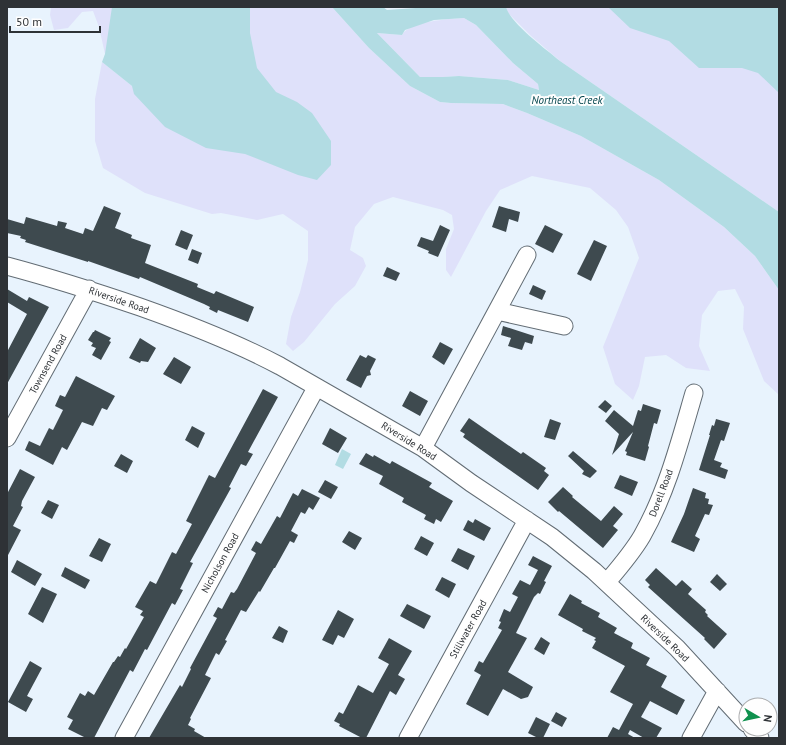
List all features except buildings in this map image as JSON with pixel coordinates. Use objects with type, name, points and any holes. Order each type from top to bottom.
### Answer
[{"type":"street","points":[[423,448],[528,254]]},
{"type":"street","name":"Riverside Road","points":[[7,266],[88,289],[170,318],[257,354],[423,448],[563,546],[607,582],[677,648],[738,714]]},
{"type":"street","name":"Townsend Road","points":[[7,438],[88,289]]},
{"type":"street","points":[[497,311],[564,326]]},
{"type":"street","name":"Nicholson Road","points":[[124,738],[316,388]]},
{"type":"street","name":"Dorell Road","points":[[607,582],[619,569],[641,538],[655,510],[673,462],[694,392]]},
{"type":"street","name":"Stillwater Road","points":[[408,738],[527,520]]},
{"type":"street","points":[[691,738],[717,691]]},
{"type":"shaded area","points":[[51,7],[332,7],[369,48],[410,86],[440,102],[503,104],[581,136],[659,180],[724,227],[755,256],[779,290],[779,395],[764,381],[743,329],[744,307],[735,289],[718,291],[702,315],[699,346],[710,371],[686,368],[666,355],[645,357],[639,386],[633,400],[615,384],[603,347],[639,258],[628,227],[616,210],[590,188],[532,176],[500,190],[486,211],[451,277],[446,270],[446,249],[454,229],[452,215],[443,210],[393,197],[374,204],[355,227],[350,250],[363,258],[366,266],[355,286],[335,304],[304,342],[293,351],[286,344],[291,317],[300,292],[308,260],[308,231],[283,214],[257,220],[221,213],[212,214],[145,193],[103,168],[95,141],[95,99],[102,62],[132,86],[144,79],[105,54],[99,27],[93,11],[82,12],[68,28],[54,30],[50,15]]},
{"type":"shaded area","points":[[491,7],[779,7],[779,212],[560,61],[530,35],[508,13]]},
{"type":"shaded area","points":[[464,18],[476,25],[513,63],[538,84],[539,90],[508,80],[459,76],[420,77],[377,33],[402,35],[406,30],[421,24],[439,20]]},
{"type":"water","points":[[112,7],[250,7],[250,33],[257,68],[276,92],[297,102],[312,113],[331,141],[331,165],[317,180],[298,175],[245,154],[206,148],[165,127],[134,94],[132,86],[102,62],[105,54]]},
{"type":"water","name":"Northeast Creek","points":[[332,7],[383,7],[387,10],[430,7],[506,7],[509,14],[522,28],[560,61],[779,212],[779,290],[755,256],[724,227],[659,180],[581,136],[503,104],[440,102],[410,86],[369,48]],"holes":[[[464,18],[476,25],[513,63],[538,84],[539,90],[508,80],[459,76],[420,77],[377,33],[402,35],[405,30],[434,20]]]},
{"type":"water","points":[[608,7],[779,7],[779,93],[758,73],[742,68],[699,68],[669,41],[630,28]]},
{"type":"water","points":[[342,449],[351,454],[343,469],[335,465]]}]
